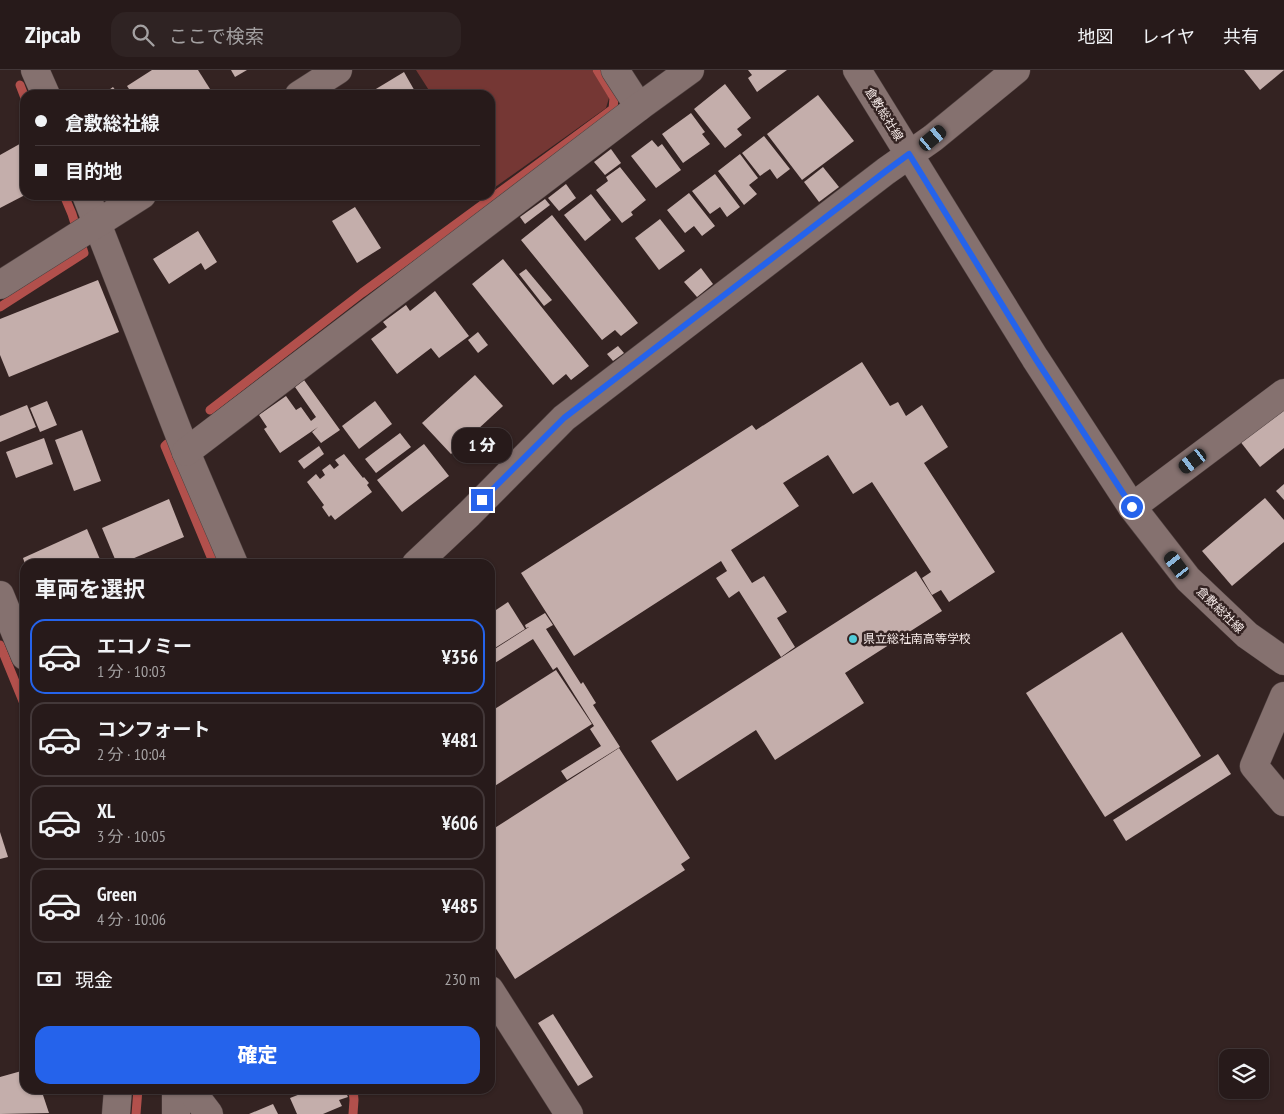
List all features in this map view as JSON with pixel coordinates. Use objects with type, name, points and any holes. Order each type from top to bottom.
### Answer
[{"type":"street","points":[[35,70],[44,90]]},
{"type":"street","points":[[307,90],[338,70]]},
{"type":"street","points":[[615,70],[639,107]]},
{"type":"street","points":[[186,452],[690,70]]},
{"type":"street","name":"倉敷総社線","points":[[857,70],[1035,358],[1132,507],[1188,579],[1246,635],[1284,661]]},
{"type":"street","points":[[421,559],[469,514],[564,418],[886,171],[933,138],[1016,70]]},
{"type":"street","points":[[86,200],[85,231],[186,452],[232,559]]},
{"type":"street","points":[[0,285],[134,200]]},
{"type":"street","points":[[1132,507],[1284,393]]},
{"type":"street","points":[[3,609],[20,645]]},
{"type":"street","points":[[1284,696],[1254,766],[1284,802]]},
{"type":"street","points":[[495,998],[568,1114]]},
{"type":"street","points":[[116,1114],[118,1094]]},
{"type":"street","points":[[176,1094],[176,1114]]},
{"type":"street","points":[[194,1094],[209,1114]]},
{"type":"shaded area","points":[[416,70],[592,70],[609,98],[606,108],[495,187],[495,90],[429,90]]},
{"type":"building","points":[[152,70],[198,70],[210,89],[130,90],[127,86]]},
{"type":"building","points":[[231,70],[247,70],[235,77]]},
{"type":"building","points":[[748,70],[787,70],[757,92],[748,78],[752,75]]},
{"type":"building","points":[[1244,70],[1284,70],[1260,90]]},
{"type":"building","points":[[404,72],[414,90],[374,90]]},
{"type":"building","points":[[725,84],[751,118],[737,129],[742,135],[725,148],[694,109]]},
{"type":"building","points":[[818,95],[854,141],[802,180],[767,134]]},
{"type":"building","points":[[691,113],[705,132],[702,134],[710,144],[683,163],[662,134]]},
{"type":"building","points":[[764,136],[790,169],[777,179],[770,169],[760,176],[742,153]]},
{"type":"building","points":[[652,140],[658,147],[662,144],[681,170],[656,188],[631,156]]},
{"type":"building","points":[[20,144],[20,198],[0,208],[0,155]]},
{"type":"building","points":[[611,149],[621,163],[605,175],[594,162]]},
{"type":"building","points":[[740,154],[758,178],[749,185],[757,194],[744,205],[718,171]]},
{"type":"building","points":[[620,167],[646,200],[631,212],[633,215],[622,223],[596,190],[608,181],[606,177]]},
{"type":"building","points":[[823,167],[839,187],[819,202],[804,182]]},
{"type":"building","points":[[715,174],[740,207],[727,217],[720,207],[710,214],[692,191]]},
{"type":"building","points":[[566,184],[576,198],[559,211],[548,198]]},
{"type":"building","points":[[689,193],[715,226],[702,236],[694,226],[685,233],[667,210]]},
{"type":"building","points":[[591,194],[611,220],[585,241],[564,215]]},
{"type":"building","points":[[545,199],[550,205],[525,224],[520,217]]},
{"type":"building","points":[[355,207],[381,248],[357,263],[332,221]]},
{"type":"building","points":[[552,215],[638,323],[621,336],[615,330],[602,340],[521,240]]},
{"type":"building","points":[[660,219],[685,251],[659,270],[635,238]]},
{"type":"building","points":[[198,231],[217,262],[205,270],[201,263],[169,284],[153,259]]},
{"type":"building","points":[[503,259],[589,366],[571,380],[566,374],[553,385],[472,284]]},
{"type":"building","points":[[701,268],[713,284],[697,297],[684,282]]},
{"type":"building","points":[[526,269],[552,300],[544,306],[519,274]]},
{"type":"building","points":[[98,280],[119,332],[9,377],[0,355],[0,319]]},
{"type":"building","points":[[435,291],[469,336],[439,358],[431,348],[397,374],[371,339],[387,327],[383,322],[406,305],[410,311]]},
{"type":"building","points":[[478,332],[488,345],[478,353],[468,340]]},
{"type":"building","points":[[618,346],[624,353],[613,361],[607,354]]},
{"type":"building","points":[[862,362],[890,406],[898,402],[906,416],[922,405],[948,447],[924,463],[995,572],[949,602],[941,590],[932,595],[922,578],[931,572],[872,482],[853,494],[828,455],[783,483],[799,506],[731,550],[752,583],[764,576],[787,612],[777,618],[795,647],[781,657],[739,591],[729,598],[716,578],[727,571],[721,561],[574,656],[521,573],[752,425],[756,430]]},
{"type":"building","points":[[475,375],[503,406],[451,454],[422,423]]},
{"type":"building","points":[[304,380],[340,430],[321,443],[312,432],[318,427],[280,453],[264,429],[267,427],[259,415],[286,396],[296,410],[301,407],[311,421],[316,417],[295,387]]},
{"type":"building","points":[[47,401],[57,425],[40,432],[30,408]]},
{"type":"building","points":[[375,401],[392,424],[359,449],[342,426]]},
{"type":"building","points":[[1278,403],[1284,411],[1284,448],[1260,467],[1236,436]]},
{"type":"building","points":[[27,405],[36,427],[0,442],[0,416]]},
{"type":"building","points":[[82,430],[101,481],[74,491],[55,440]]},
{"type":"building","points":[[400,433],[411,447],[376,473],[365,459]]},
{"type":"building","points":[[44,438],[53,464],[16,478],[6,452]]},
{"type":"building","points":[[424,444],[449,476],[402,512],[377,480]]},
{"type":"building","points":[[319,446],[324,454],[304,469],[298,461]]},
{"type":"building","points":[[344,454],[369,483],[367,485],[372,492],[335,520],[331,515],[329,517],[322,507],[324,505],[307,482],[316,474],[320,479],[325,475],[322,470],[330,464],[334,469],[339,465],[335,460]]},
{"type":"building","points":[[1284,484],[1284,500],[1276,491]]},
{"type":"building","points":[[1265,498],[1284,520],[1284,542],[1232,586],[1202,551]]},
{"type":"building","points":[[169,499],[184,537],[132,559],[115,559],[102,528]]},
{"type":"building","points":[[87,529],[100,559],[23,559]]},
{"type":"building","points":[[916,571],[942,611],[845,673],[864,703],[775,760],[756,730],[677,781],[651,741]]},
{"type":"building","points":[[508,602],[525,629],[495,648],[495,611]]},
{"type":"building","points":[[545,613],[553,625],[546,629],[581,684],[583,682],[596,703],[593,705],[620,747],[567,780],[561,771],[601,746],[590,729],[594,726],[557,667],[553,670],[533,639],[495,663],[495,649],[529,627],[526,628],[525,625]]},
{"type":"building","points":[[1122,632],[1201,756],[1105,817],[1026,693]]},
{"type":"building","points":[[556,670],[592,724],[495,786],[495,709]]},
{"type":"building","points":[[619,748],[690,858],[681,864],[685,870],[515,979],[495,947],[495,828]]},
{"type":"building","points":[[1218,754],[1231,774],[1126,841],[1113,820]]},
{"type":"building","points":[[0,832],[8,857],[0,859]]},
{"type":"building","points":[[553,1014],[593,1077],[578,1086],[538,1023]]},
{"type":"building","points":[[20,1071],[20,1094],[43,1094],[49,1113],[0,1114],[0,1077]]},
{"type":"building","points":[[300,1094],[346,1094],[348,1097],[339,1100],[342,1106],[323,1114],[297,1114],[290,1098]]},
{"type":"building","points":[[273,1104],[278,1114],[249,1114]]},
{"type":"waterway","points":[[495,196],[613,109],[614,98],[597,70]]},
{"type":"waterway","points":[[20,85],[22,90]]},
{"type":"waterway","points":[[0,307],[84,253],[66,200]]},
{"type":"waterway","points":[[210,410],[362,293],[489,200]]},
{"type":"waterway","points":[[167,444],[165,446],[212,559]]},
{"type":"waterway","points":[[0,645],[20,694]]},
{"type":"waterway","points":[[136,1114],[138,1094]]},
{"type":"waterway","points":[[353,1094],[353,1114]]},
{"type":"place","name":"県立総社南高等学校","points":[[853,639]]},
{"type":"route","points":[[482,500],[564,418],[909,154],[1035,358],[1132,507]]}]
